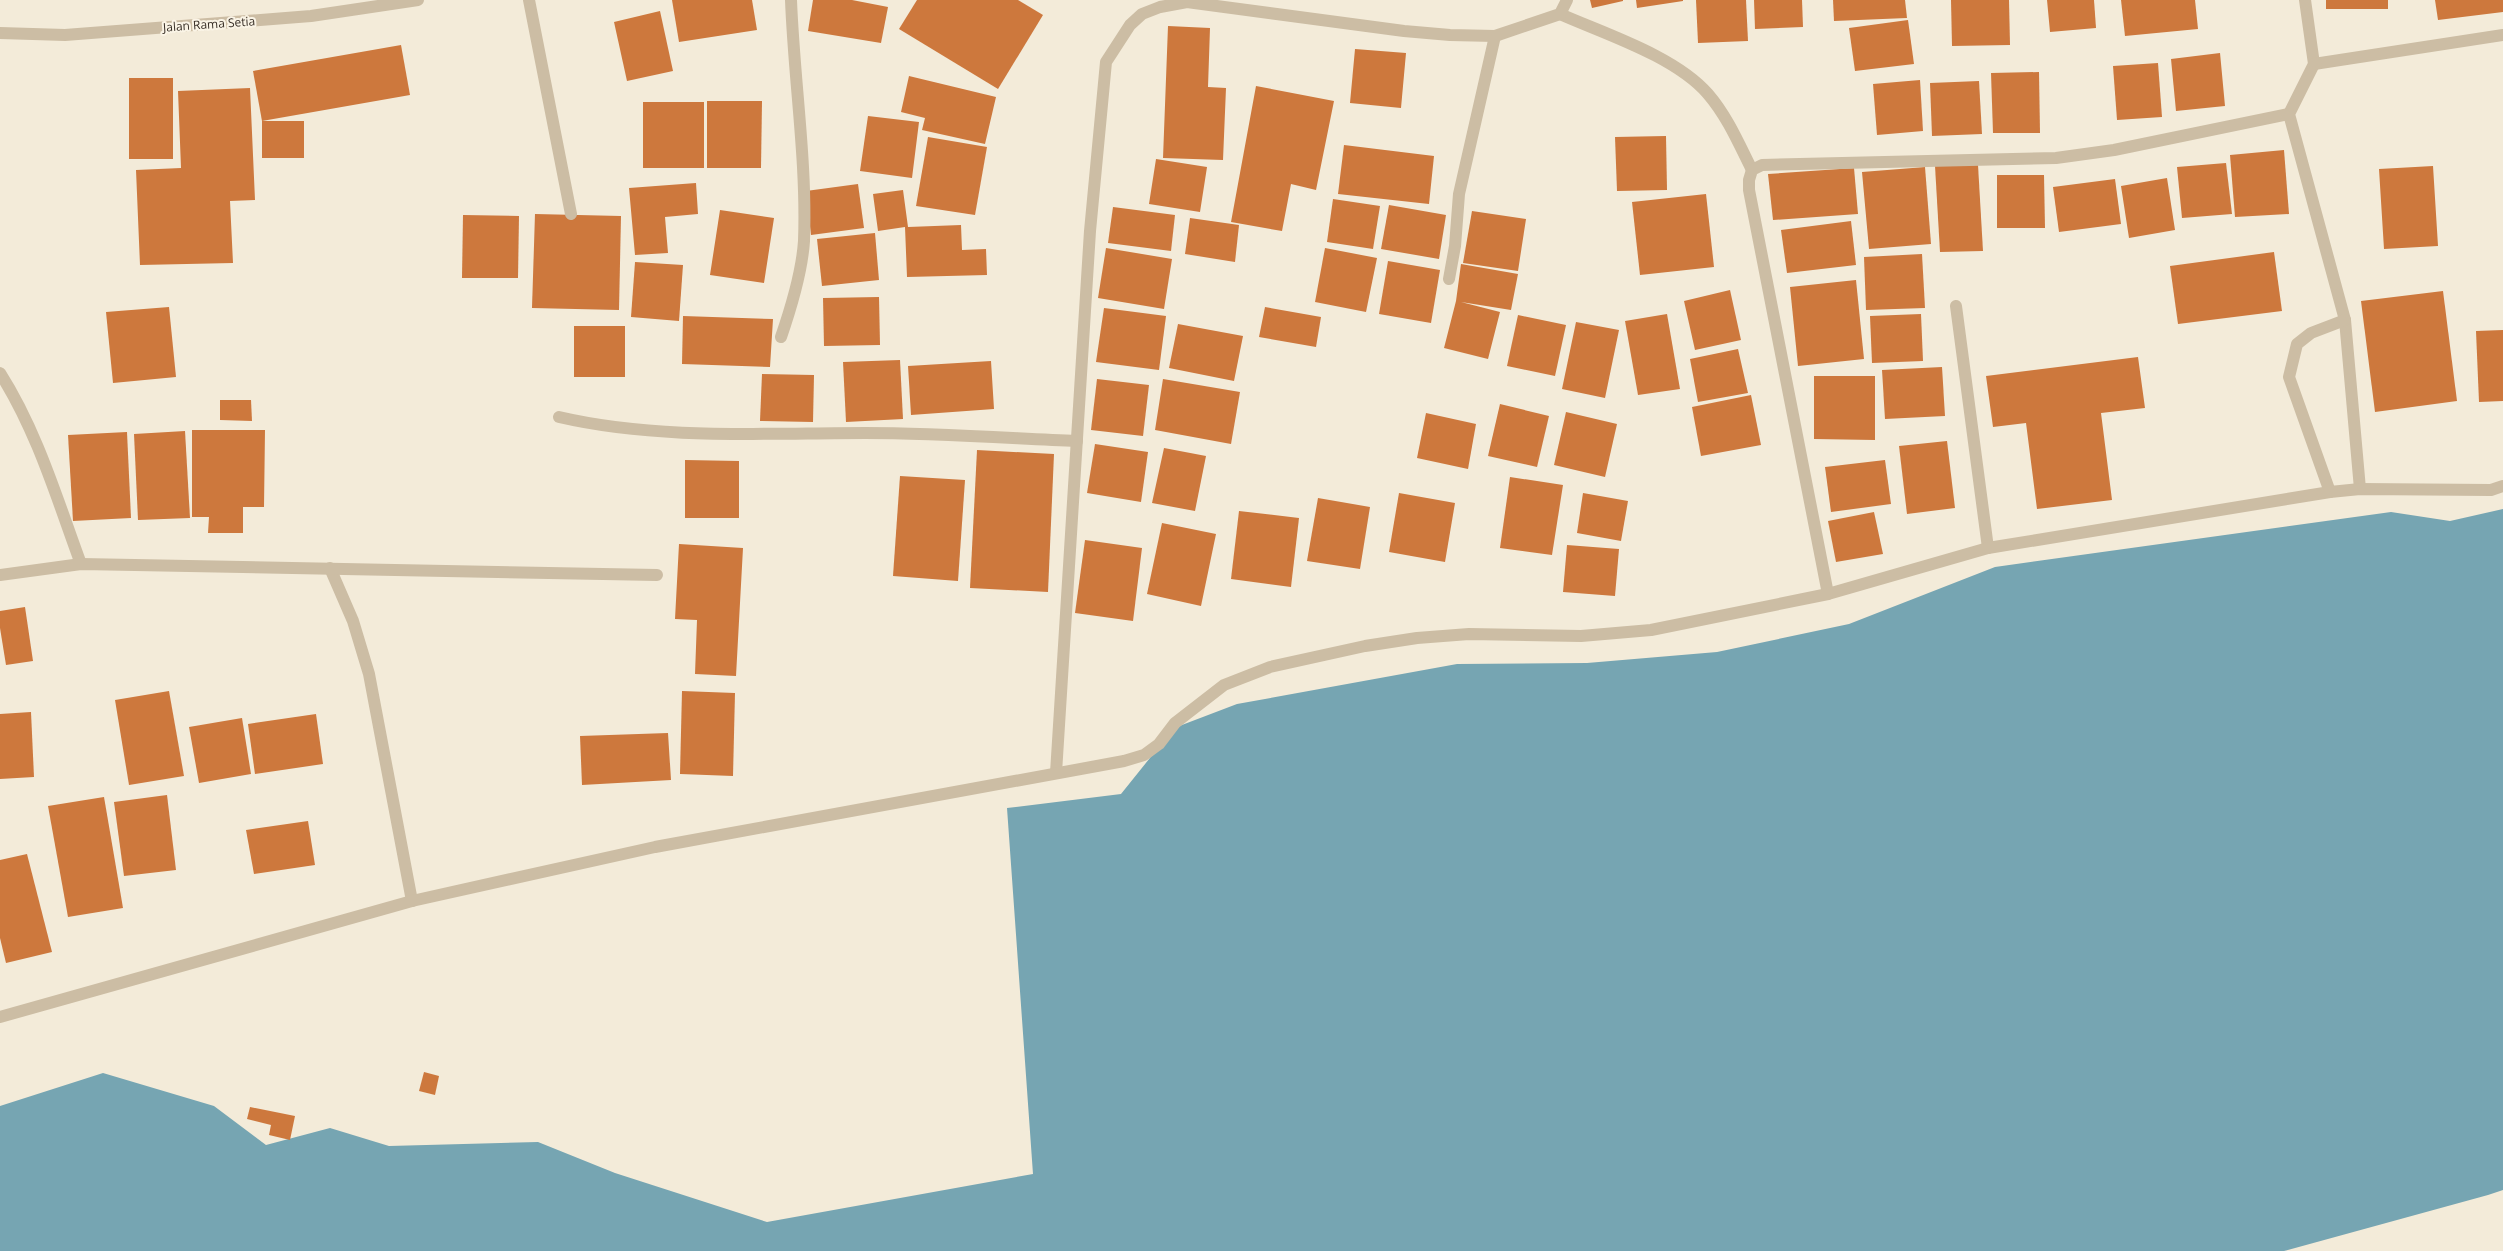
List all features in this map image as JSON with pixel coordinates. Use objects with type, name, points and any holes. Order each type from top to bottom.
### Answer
[{"type":"street","name":"Jalan Rama Setia","points":[[0,33],[65,35],[310,16],[418,0]]},
{"type":"street","points":[[529,0],[571,214]]},
{"type":"street","points":[[781,338],[791,307],[804,242],[803,179],[791,0]]},
{"type":"street","points":[[1560,14],[1567,0]]},
{"type":"street","points":[[2305,0],[2314,64],[2289,114],[2345,320],[2360,489]]},
{"type":"street","points":[[1056,773],[1090,231],[1106,62],[1130,25],[1142,14],[1163,3],[1187,2],[1404,31],[1495,36],[1560,14],[1671,64],[1707,93],[1728,123],[1752,170],[1749,190],[1828,594]]},
{"type":"street","points":[[2314,64],[2503,35]]},
{"type":"street","points":[[1450,279],[1459,194],[1495,36]]},
{"type":"street","points":[[1752,170],[1762,165],[2056,158],[2114,150],[2289,114]]},
{"type":"street","points":[[1956,306],[1988,548]]},
{"type":"street","points":[[2330,492],[2289,377],[2297,344],[2311,333],[2345,320]]},
{"type":"street","points":[[0,373],[13,393],[42,455],[81,564]]},
{"type":"street","points":[[559,417],[595,425],[680,432],[866,433],[1077,441]]},
{"type":"street","points":[[0,1017],[412,901],[655,847],[1144,756],[1159,744],[1175,723],[1201,700],[1224,685],[1270,667],[1365,646],[1417,638],[1469,634],[1581,636],[1651,630],[1828,594],[1988,548],[2330,492],[2360,489],[2491,490],[2503,486]]},
{"type":"street","points":[[0,575],[81,564],[657,575]]},
{"type":"street","points":[[330,568],[353,621],[369,674],[412,901]]},
{"type":"water","points":[[2503,509],[2503,1190],[2488,1195],[2284,1251],[0,1251],[0,1106],[103,1073],[214,1106],[266,1145],[330,1128],[389,1146],[538,1142],[615,1173],[767,1222],[1033,1174],[1007,808],[1121,794],[1174,728],[1237,704],[1457,664],[1587,663],[1717,652],[1849,624],[1995,567],[2391,512],[2450,521]]},
{"type":"building","points":[[672,0],[752,0],[757,30],[679,42]]},
{"type":"building","points":[[813,0],[852,0],[888,7],[881,43],[808,31]]},
{"type":"building","points":[[917,0],[1018,0],[1043,15],[998,89],[899,29]]},
{"type":"building","points":[[1590,0],[1623,0],[1623,1],[1592,8]]},
{"type":"building","points":[[1636,0],[1683,0],[1683,1],[1637,8]]},
{"type":"building","points":[[1696,0],[1746,0],[1748,41],[1698,43]]},
{"type":"building","points":[[1754,0],[1802,0],[1803,27],[1755,29]]},
{"type":"building","points":[[1833,0],[1905,0],[1907,18],[1834,21]]},
{"type":"building","points":[[1951,0],[2009,0],[2010,45],[1952,46]]},
{"type":"building","points":[[2047,0],[2094,0],[2096,28],[2050,32]]},
{"type":"building","points":[[2121,0],[2195,0],[2198,29],[2125,36]]},
{"type":"building","points":[[2326,0],[2388,0],[2388,9],[2326,9]]},
{"type":"building","points":[[2435,0],[2503,0],[2503,12],[2438,20]]},
{"type":"building","points":[[660,11],[673,71],[627,81],[614,22]]},
{"type":"building","points":[[1908,20],[1914,64],[1855,71],[1849,28]]},
{"type":"building","points":[[1168,26],[1210,28],[1208,87],[1226,88],[1223,160],[1163,158]]},
{"type":"building","points":[[401,45],[410,95],[262,121],[253,71]]},
{"type":"building","points":[[1355,49],[1406,53],[1401,108],[1350,103]]},
{"type":"building","points":[[2220,53],[2225,106],[2176,111],[2171,59]]},
{"type":"building","points":[[2158,63],[2162,117],[2117,120],[2113,66]]},
{"type":"building","points":[[2039,72],[2040,133],[1993,133],[1991,73]]},
{"type":"building","points":[[909,76],[996,97],[985,144],[922,130],[925,118],[901,112]]},
{"type":"building","points":[[129,78],[173,78],[173,159],[129,159]]},
{"type":"building","points":[[1920,80],[1923,131],[1877,135],[1873,84]]},
{"type":"building","points":[[1979,81],[1982,134],[1932,136],[1930,83]]},
{"type":"building","points":[[1256,86],[1334,101],[1316,190],[1291,184],[1282,231],[1231,222]]},
{"type":"building","points":[[250,88],[255,200],[230,201],[233,263],[140,265],[136,170],[181,168],[178,91]]},
{"type":"building","points":[[707,101],[762,101],[761,168],[707,168]]},
{"type":"building","points":[[643,102],[704,102],[704,168],[643,168]]},
{"type":"building","points":[[868,116],[919,122],[912,178],[860,171]]},
{"type":"building","points":[[262,121],[304,121],[304,158],[262,158]]},
{"type":"building","points":[[1666,136],[1667,190],[1617,191],[1615,137]]},
{"type":"building","points":[[928,137],[987,147],[975,215],[916,206]]},
{"type":"building","points":[[1344,145],[1434,156],[1429,204],[1338,194]]},
{"type":"building","points":[[2284,150],[2289,214],[2235,217],[2230,155]]},
{"type":"building","points":[[1156,159],[1207,167],[1200,212],[1149,204]]},
{"type":"building","points":[[2226,163],[2232,214],[2182,218],[2177,167]]},
{"type":"building","points":[[1978,165],[1983,251],[1940,252],[1935,166]]},
{"type":"building","points":[[2433,166],[2438,246],[2384,249],[2379,169]]},
{"type":"building","points":[[1925,167],[1931,244],[1869,249],[1862,172]]},
{"type":"building","points":[[1854,168],[1858,214],[1773,220],[1768,174]]},
{"type":"building","points":[[1997,175],[2044,175],[2045,228],[1997,228]]},
{"type":"building","points":[[2167,178],[2175,230],[2129,238],[2121,186]]},
{"type":"building","points":[[2115,179],[2121,224],[2059,232],[2053,187]]},
{"type":"building","points":[[696,183],[698,214],[665,217],[668,253],[635,255],[629,188]]},
{"type":"building","points":[[858,184],[864,228],[811,235],[806,191]]},
{"type":"building","points":[[903,190],[908,227],[961,225],[962,250],[986,249],[987,275],[907,277],[905,227],[878,231],[873,194]]},
{"type":"building","points":[[1706,194],[1714,267],[1640,275],[1632,202]]},
{"type":"building","points":[[1333,199],[1380,206],[1373,249],[1327,242]]},
{"type":"building","points":[[1389,205],[1446,215],[1439,259],[1381,249]]},
{"type":"building","points":[[1113,207],[1175,215],[1171,251],[1108,243]]},
{"type":"building","points":[[720,210],[774,218],[764,283],[710,275]]},
{"type":"building","points":[[1472,211],[1526,219],[1518,271],[1463,263]]},
{"type":"building","points":[[535,214],[621,216],[619,310],[532,308]]},
{"type":"building","points":[[463,215],[519,216],[518,278],[462,278]]},
{"type":"building","points":[[1190,218],[1239,225],[1235,262],[1185,254]]},
{"type":"building","points":[[1851,221],[1856,265],[1787,273],[1781,230]]},
{"type":"building","points":[[875,233],[879,280],[822,286],[817,239]]},
{"type":"building","points":[[1106,248],[1172,259],[1164,309],[1098,298]]},
{"type":"building","points":[[1325,248],[1377,258],[1366,312],[1315,302]]},
{"type":"building","points":[[2274,252],[2282,311],[2178,324],[2170,266]]},
{"type":"building","points":[[1922,254],[1925,308],[1866,310],[1864,257]]},
{"type":"building","points":[[1388,261],[1440,270],[1431,323],[1379,314]]},
{"type":"building","points":[[635,262],[683,265],[679,321],[631,317]]},
{"type":"building","points":[[1461,264],[1518,274],[1511,310],[1461,302],[1500,312],[1488,359],[1444,348],[1456,301]]},
{"type":"building","points":[[1856,280],[1864,359],[1798,366],[1790,287]]},
{"type":"building","points":[[1730,290],[1741,340],[1695,350],[1684,301]]},
{"type":"building","points":[[2443,291],[2457,401],[2375,412],[2361,301]]},
{"type":"building","points":[[879,297],[880,345],[824,346],[823,298]]},
{"type":"building","points":[[169,307],[176,377],[113,383],[106,312]]},
{"type":"building","points":[[1265,307],[1321,317],[1316,347],[1259,337]]},
{"type":"building","points":[[1104,308],[1166,316],[1159,370],[1096,362]]},
{"type":"building","points":[[1667,314],[1680,389],[1638,395],[1625,321]]},
{"type":"building","points":[[1921,314],[1923,361],[1872,363],[1870,316]]},
{"type":"building","points":[[1518,315],[1566,325],[1555,376],[1507,366]]},
{"type":"building","points":[[683,316],[773,319],[770,367],[682,364]]},
{"type":"building","points":[[1576,322],[1619,330],[1605,398],[1562,389]]},
{"type":"building","points":[[1178,324],[1243,336],[1234,381],[1169,368]]},
{"type":"building","points":[[574,326],[625,326],[625,377],[574,377]]},
{"type":"building","points":[[2503,330],[2503,401],[2479,402],[2476,331]]},
{"type":"building","points":[[1738,349],[1748,393],[1698,402],[1690,359]]},
{"type":"building","points":[[2138,357],[2145,408],[2101,413],[2112,500],[2037,509],[2026,423],[1993,427],[1986,376]]},
{"type":"building","points":[[900,360],[903,419],[846,422],[843,362]]},
{"type":"building","points":[[991,361],[994,409],[911,415],[908,366]]},
{"type":"building","points":[[1942,367],[1945,416],[1885,419],[1882,370]]},
{"type":"building","points":[[762,374],[814,375],[813,422],[760,421]]},
{"type":"building","points":[[1814,376],[1875,376],[1875,440],[1814,439]]},
{"type":"building","points":[[1097,379],[1149,385],[1143,436],[1091,430]]},
{"type":"building","points":[[1163,379],[1240,392],[1231,444],[1155,430]]},
{"type":"building","points":[[1751,395],[1761,445],[1701,456],[1692,407]]},
{"type":"building","points":[[220,400],[251,400],[252,421],[220,420]]},
{"type":"building","points":[[1500,404],[1549,416],[1537,467],[1488,456]]},
{"type":"building","points":[[1566,412],[1617,424],[1605,477],[1554,465]]},
{"type":"building","points":[[1426,413],[1476,424],[1468,469],[1417,458]]},
{"type":"building","points":[[192,430],[265,430],[264,507],[243,507],[243,533],[208,533],[209,517],[192,517]]},
{"type":"building","points":[[185,431],[190,518],[138,520],[134,434]]},
{"type":"building","points":[[127,432],[131,518],[73,521],[68,435]]},
{"type":"building","points":[[1947,441],[1955,508],[1907,514],[1899,446]]},
{"type":"building","points":[[1095,444],[1148,452],[1141,502],[1087,493]]},
{"type":"building","points":[[1164,448],[1206,456],[1195,511],[1152,503]]},
{"type":"building","points":[[977,450],[1054,454],[1048,592],[970,588]]},
{"type":"building","points":[[685,460],[739,461],[739,518],[685,518]]},
{"type":"building","points":[[1885,460],[1891,504],[1831,512],[1825,467]]},
{"type":"building","points":[[900,476],[965,480],[958,581],[893,576]]},
{"type":"building","points":[[1510,477],[1563,485],[1552,555],[1500,548]]},
{"type":"building","points":[[1399,493],[1455,503],[1445,562],[1389,552]]},
{"type":"building","points":[[1583,493],[1628,501],[1621,541],[1577,533]]},
{"type":"building","points":[[1318,498],[1370,507],[1360,569],[1307,561]]},
{"type":"building","points":[[1239,511],[1299,518],[1291,587],[1231,579]]},
{"type":"building","points":[[1874,512],[1883,554],[1836,562],[1828,521]]},
{"type":"building","points":[[1162,523],[1216,534],[1201,606],[1147,594]]},
{"type":"building","points":[[1085,540],[1142,548],[1133,621],[1075,613]]},
{"type":"building","points":[[679,544],[743,548],[736,676],[695,674],[697,620],[675,619]]},
{"type":"building","points":[[1567,545],[1619,549],[1615,596],[1563,592]]},
{"type":"building","points":[[25,607],[33,661],[6,665],[0,628],[0,611]]},
{"type":"building","points":[[169,691],[184,776],[129,785],[115,700]]},
{"type":"building","points":[[682,691],[735,693],[733,776],[680,774]]},
{"type":"building","points":[[31,712],[34,777],[0,779],[0,714]]},
{"type":"building","points":[[316,714],[323,764],[255,774],[248,724]]},
{"type":"building","points":[[242,718],[251,774],[199,783],[189,727]]},
{"type":"building","points":[[668,733],[671,780],[582,785],[580,736]]},
{"type":"building","points":[[167,795],[176,870],[124,876],[114,802]]},
{"type":"building","points":[[104,797],[123,908],[68,917],[48,806]]},
{"type":"building","points":[[308,821],[315,865],[254,874],[246,830]]},
{"type":"building","points":[[27,854],[52,952],[6,963],[0,938],[0,860]]},
{"type":"building","points":[[424,1072],[439,1076],[435,1095],[419,1091]]},
{"type":"building","points":[[250,1107],[295,1116],[290,1140],[269,1135],[271,1125],[247,1119]]}]
